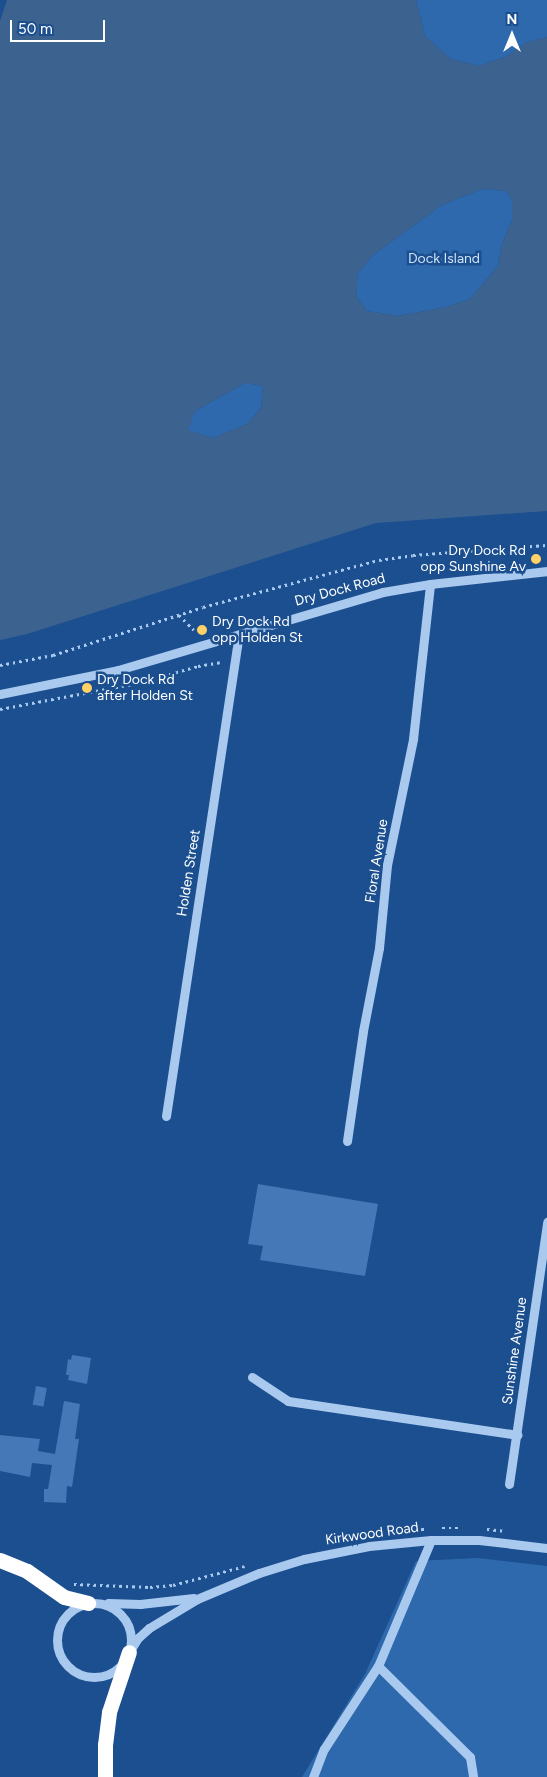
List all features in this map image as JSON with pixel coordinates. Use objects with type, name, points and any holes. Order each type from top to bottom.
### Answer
[{"type":"highway","points":[[0,1560],[27,1571],[64,1597],[93,1603]]},
{"type":"highway","points":[[105,1777],[105,1745],[109,1712],[130,1651]]},
{"type":"street","name":"Dry Dock Road","points":[[0,694],[118,670],[383,592],[430,584],[547,571]]},
{"type":"street","name":"Floral Avenue","points":[[347,1141],[363,1031],[379,948],[387,865],[413,739],[430,584]]},
{"type":"street","name":"Holden Street","points":[[166,1116],[239,634]]},
{"type":"street","name":"Sunshine Avenue","points":[[509,1484],[547,1222]]},
{"type":"street","points":[[252,1377],[288,1401],[516,1435]]},
{"type":"street","points":[[313,1777],[324,1749],[378,1666],[431,1540]]},
{"type":"street","name":"Kirkwood Road","points":[[93,1603],[158,1603],[206,1594],[304,1559],[369,1546],[431,1540],[479,1540],[547,1548]]},
{"type":"street","name":"Kirkwood Road","points":[[130,1651],[138,1638],[154,1625],[206,1594]]},
{"type":"street","points":[[93,1603],[114,1608],[125,1618],[131,1633],[130,1651],[118,1669],[103,1676],[88,1676],[68,1666],[58,1646],[58,1631],[70,1612],[93,1603]]},
{"type":"street","points":[[378,1666],[470,1757],[473,1777]]},
{"type":"path","points":[[0,665],[53,655],[179,615],[379,560],[413,555],[547,545]]},
{"type":"path","points":[[179,615],[194,630]]},
{"type":"path","points":[[0,709],[138,683],[198,666],[220,662]]},
{"type":"path","points":[[384,1533],[431,1528]]},
{"type":"path","points":[[441,1528],[467,1528]]},
{"type":"path","points":[[484,1529],[509,1532]]},
{"type":"path","points":[[73,1584],[150,1587],[173,1585],[247,1566]]},
{"type":"green space","points":[[416,0],[547,0],[547,37],[527,42],[507,56],[479,66],[451,59],[425,36]]},
{"type":"green space","name":"Dock Island","points":[[482,189],[507,191],[512,201],[512,220],[502,244],[498,266],[470,299],[446,307],[399,316],[367,311],[356,296],[358,273],[373,255],[442,205]]},
{"type":"green space","points":[[245,383],[263,386],[261,408],[247,424],[213,438],[187,430],[195,411]]},
{"type":"green space","points":[[478,1558],[547,1566],[547,1777],[302,1777],[365,1674],[416,1561]]},
{"type":"shaded area","points":[[7,0],[416,0],[425,36],[451,59],[479,66],[507,56],[527,42],[547,37],[547,511],[376,523],[27,634],[0,640],[0,21]],"holes":[[[482,189],[507,191],[512,201],[512,220],[502,244],[498,266],[470,299],[446,307],[399,316],[367,311],[356,296],[358,273],[373,255],[442,205]],[[245,383],[263,386],[261,408],[247,424],[213,438],[188,430],[195,411]]]},
{"type":"building","points":[[258,1184],[378,1204],[365,1276],[260,1260],[263,1246],[248,1244]]},
{"type":"building","points":[[72,1355],[91,1358],[87,1384],[68,1380],[69,1375],[66,1375],[68,1359],[71,1360]]},
{"type":"building","points":[[36,1386],[47,1388],[44,1407],[33,1405]]},
{"type":"building","points":[[64,1401],[80,1404],[75,1439],[79,1439],[72,1487],[67,1486],[66,1503],[44,1502],[44,1489],[48,1489],[52,1465],[32,1463],[30,1477],[0,1471],[0,1435],[40,1439],[38,1451],[55,1454]]},
{"type":"place","name":"Dry Dock Rd opp Sunshine Av","points":[[536,559]]},
{"type":"place","name":"Dry Dock Rd opp Holden St","points":[[202,630]]},
{"type":"place","name":"Dry Dock Rd after Holden St","points":[[87,688]]}]
